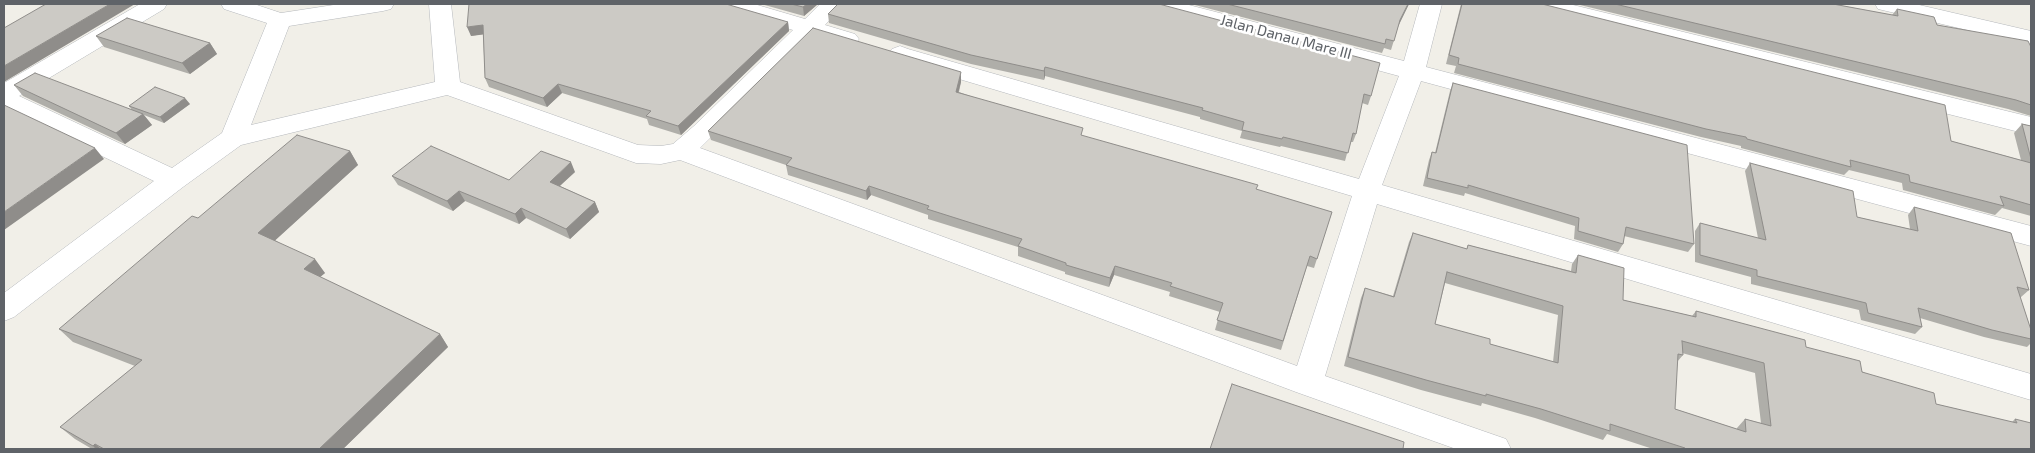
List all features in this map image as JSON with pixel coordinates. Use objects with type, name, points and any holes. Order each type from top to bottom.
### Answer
[{"type":"street","points":[[4,94],[156,4]]},
{"type":"street","points":[[232,4],[280,20],[383,4]]},
{"type":"street","points":[[440,4],[448,87]]},
{"type":"street","points":[[731,4],[2031,387]]},
{"type":"street","points":[[4,309],[174,180],[233,138],[448,87],[636,154],[661,155],[681,150],[703,132],[833,4]]},
{"type":"street","name":"Jalan Danau Mare III","points":[[1160,4],[2031,236]]},
{"type":"street","points":[[1307,383],[1368,191],[1413,70],[1432,4]]},
{"type":"street","points":[[1542,4],[2031,126]]},
{"type":"street","points":[[1886,4],[2031,38]]},
{"type":"street","points":[[233,138],[280,20]]},
{"type":"street","points":[[4,99],[174,180]]},
{"type":"street","points":[[681,150],[1307,383],[1495,449]]},
{"type":"building","points":[[46,4],[110,4],[4,66],[4,28]]},
{"type":"building","points":[[469,4],[726,4],[788,22],[678,126],[646,116],[651,111],[558,84],[543,98],[485,78],[483,25],[467,27]]},
{"type":"building","points":[[791,4],[807,4],[803,7]]},
{"type":"building","points":[[838,4],[1159,4],[1380,63],[1371,96],[1364,94],[1356,134],[1353,133],[1348,153],[1283,137],[1282,139],[1242,130],[1244,122],[1202,110],[1203,108],[1045,67],[1044,71],[971,55],[828,14]]},
{"type":"building","points":[[1227,4],[1408,4],[1400,20],[1394,41],[1386,39],[1385,44]]},
{"type":"building","points":[[1462,4],[1542,4],[1945,105],[1951,141],[2031,163],[2031,205],[2000,196],[2004,206],[1910,182],[1909,175],[1850,160],[1851,167],[1747,139],[1746,137],[1706,129],[1458,64],[1459,58],[1449,55]]},
{"type":"building","points":[[1615,4],[1833,4],[1898,16],[1897,9],[1934,17],[1937,25],[2028,41],[2031,47],[2031,105],[2016,100]]},
{"type":"building","points":[[127,18],[210,43],[182,63],[96,36]]},
{"type":"building","points":[[813,28],[961,72],[956,92],[1083,128],[1081,135],[1258,185],[1256,189],[1332,212],[1317,259],[1310,256],[1283,341],[1217,320],[1223,303],[1170,286],[1172,283],[1115,266],[1110,278],[1066,265],[1066,263],[1018,246],[1022,239],[927,209],[929,206],[869,186],[866,191],[786,165],[792,158],[708,131]]},
{"type":"building","points":[[35,73],[143,114],[116,133],[14,85]]},
{"type":"building","points":[[1453,83],[1687,145],[1694,244],[1626,227],[1623,244],[1578,231],[1579,218],[1468,185],[1468,188],[1427,178],[1432,152],[1436,153]]},
{"type":"building","points":[[155,87],[185,98],[160,117],[129,106]]},
{"type":"building","points":[[4,105],[95,148],[4,212]]},
{"type":"building","points":[[2022,124],[2031,126],[2031,159]]},
{"type":"building","points":[[297,135],[350,151],[258,233],[315,259],[304,269],[440,334],[319,449],[104,449],[95,444],[93,446],[60,427],[142,360],[59,329],[192,216],[198,218]]},
{"type":"building","points":[[431,146],[509,180],[541,151],[571,162],[550,182],[595,202],[566,229],[521,208],[515,214],[459,191],[447,201],[392,176]]},
{"type":"building","points":[[1750,163],[1853,191],[1857,217],[1918,231],[1914,207],[2011,233],[2029,290],[2017,287],[2031,330],[2031,339],[1992,330],[1918,308],[1922,327],[1868,313],[1866,303],[1757,276],[1757,270],[1700,255],[1700,223],[1766,240]]},
{"type":"building","points":[[1413,233],[1467,249],[1468,245],[1576,273],[1578,255],[1624,268],[1623,300],[1696,317],[1696,311],[1805,340],[1806,347],[1860,361],[1862,372],[1934,393],[1936,404],[2017,423],[2015,419],[2031,423],[2031,449],[1685,449],[1610,424],[1610,431],[1541,409],[1426,380],[1348,357],[1365,288],[1394,297]],"holes":[[[1447,272],[1563,306],[1558,363],[1490,344],[1490,339],[1435,324]],[[1682,341],[1764,363],[1771,426],[1745,419],[1746,432],[1675,409],[1678,354],[1683,355]]]},
{"type":"building","points":[[1232,384],[1404,442],[1403,449],[1210,449]]}]
